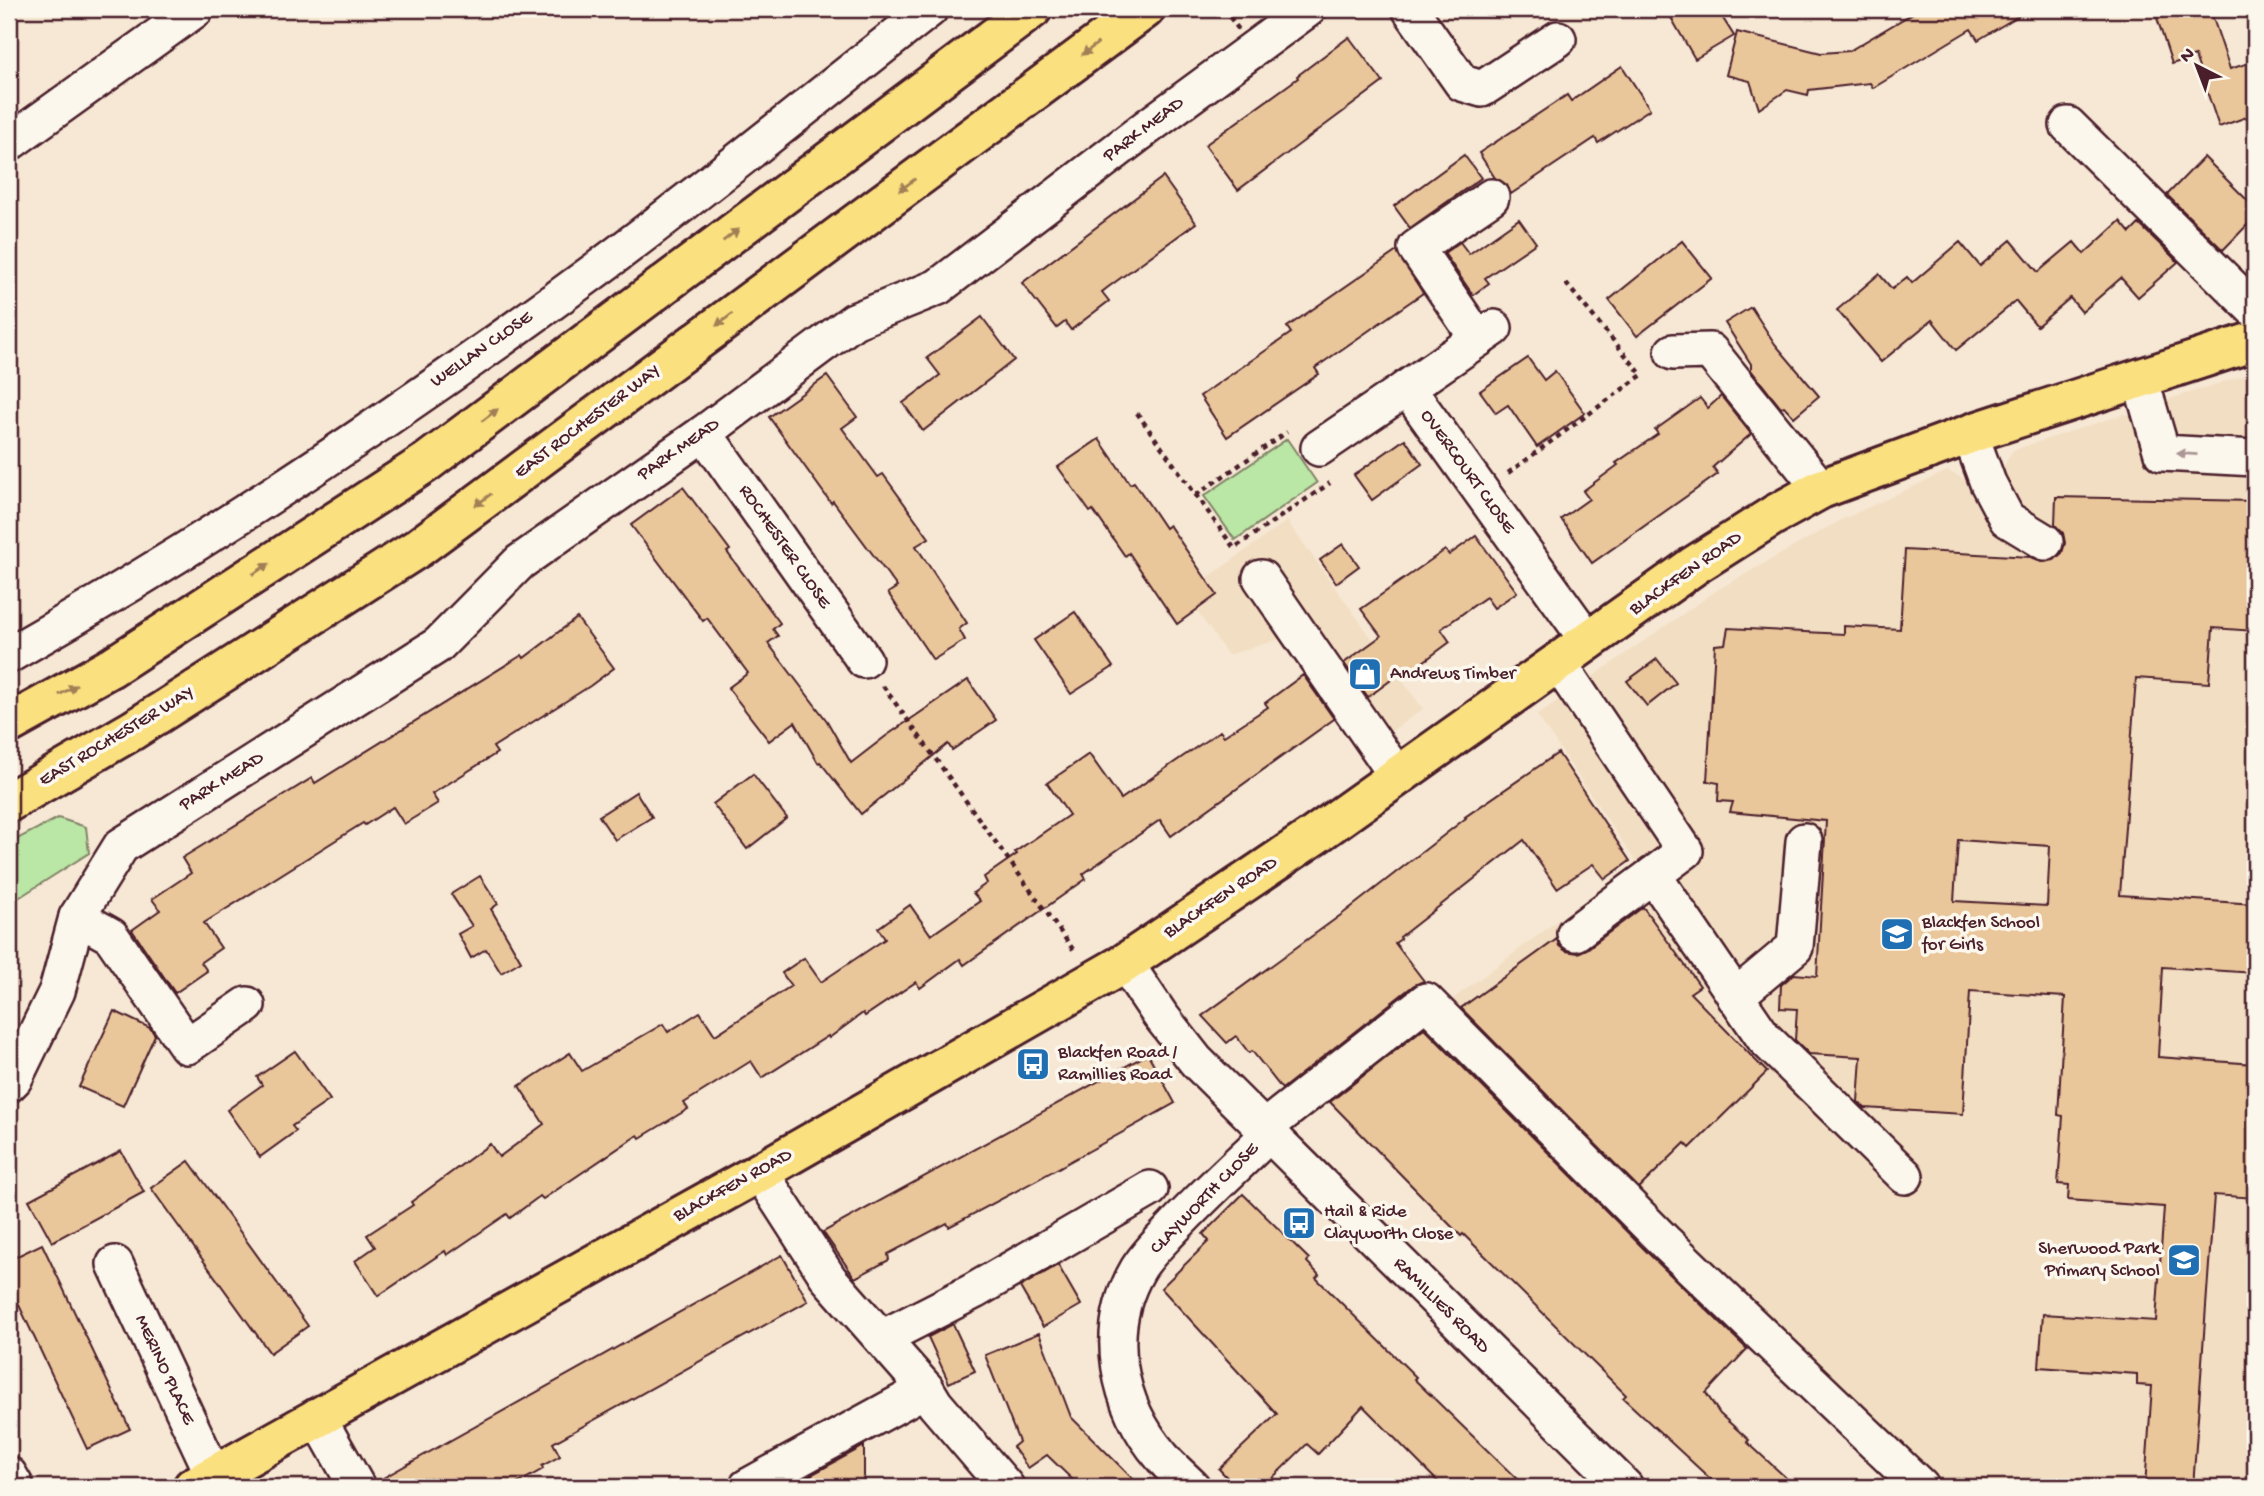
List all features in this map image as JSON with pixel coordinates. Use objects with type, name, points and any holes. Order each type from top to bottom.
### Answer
[{"type":"main road","points":[[9,724],[110,667],[427,462],[1032,9]]},
{"type":"main road","name":"EAST ROCHESTER WAY","points":[[9,802],[133,730],[418,548],[1145,9]]},
{"type":"main road","name":"BLACKFEN ROAD","points":[[203,1482],[317,1416],[760,1172],[1110,972],[1398,777],[1695,565],[1774,514],[1821,489],[1970,434],[2255,341]]},
{"type":"street","points":[[9,143],[196,9]]},
{"type":"street","name":"WELLAN CLOSE","points":[[9,655],[106,600],[345,447],[600,267],[930,9]]},
{"type":"street","name":"PARK MEAD","points":[[9,1084],[57,991],[77,917],[121,846],[438,645],[520,562],[704,433],[855,321],[938,287],[1135,136],[1308,9]]},
{"type":"street","points":[[1410,9],[1462,83],[1482,89],[1558,39]]},
{"type":"street","points":[[2068,125],[2255,310]]},
{"type":"street","points":[[1320,448],[1486,334],[1416,248],[1491,197]]},
{"type":"street","points":[[1673,352],[1710,351],[1821,489]]},
{"type":"street","points":[[2140,378],[2162,453],[2255,458]]},
{"type":"street","name":"OVERCOURT CLOSE","points":[[1407,388],[1589,642]]},
{"type":"street","name":"ROCHESTER CLOSE","points":[[704,433],[864,660]]},
{"type":"street","points":[[1970,434],[1988,483],[2007,519],[2045,542]]},
{"type":"street","points":[[1261,578],[1398,777]]},
{"type":"street","points":[[1559,664],[1685,851],[1575,933]]},
{"type":"street","points":[[1735,997],[1795,947],[1804,841]]},
{"type":"street","points":[[1653,875],[1764,1038],[1788,1065],[1905,1176]]},
{"type":"street","points":[[77,917],[111,936],[187,1046],[247,1005]]},
{"type":"street","name":"RAMILLIES ROAD","points":[[1110,972],[1160,1015],[1196,1061],[1625,1487]]},
{"type":"street","name":"CLAYWORTH CLOSE","points":[[1192,1487],[1144,1433],[1121,1380],[1117,1355],[1120,1313],[1139,1267],[1266,1132],[1426,1001],[1666,1243],[1921,1487]]},
{"type":"street","points":[[760,1172],[829,1279],[926,1389],[935,1404],[1006,1487]]},
{"type":"street","points":[[882,1338],[974,1291],[1150,1189]]},
{"type":"street","name":"MERINO PLACE","points":[[115,1264],[203,1482]]},
{"type":"street","points":[[747,1487],[926,1389]]},
{"type":"street","points":[[317,1416],[357,1487]]},
{"type":"street","points":[[9,1475],[16,1487]]},
{"type":"path","points":[[1224,9],[1242,34]]},
{"type":"path","points":[[1482,492],[1642,375],[1563,279]]},
{"type":"path","points":[[1138,413],[1234,548],[1336,478]]},
{"type":"path","points":[[1195,495],[1287,432],[1320,448]]},
{"type":"path","points":[[864,660],[1110,972]]},
{"type":"shaded area","name":"Blackfen School for Girls","points":[[2255,372],[2255,1487],[1938,1487],[1634,1201],[1442,1007],[1636,862],[1537,715],[1719,589],[1841,520],[1947,471],[1980,486],[1997,479],[2013,450],[2125,414],[2143,419],[2160,414],[2170,399]]},
{"type":"shaded area","points":[[1287,521],[1423,709],[1367,748],[1289,636],[1228,655],[1185,594]]},
{"type":"green space","points":[[1287,439],[1317,483],[1235,540],[1204,496]]},
{"type":"green space","points":[[58,818],[86,827],[89,853],[9,904],[9,843]]},
{"type":"building","points":[[1666,9],[1717,9],[1734,36],[1695,59]]},
{"type":"building","points":[[1920,9],[2030,9],[1978,40],[1971,29],[1873,88],[1870,83],[1809,90],[1808,95],[1787,90],[1759,109],[1750,81],[1726,75],[1737,32],[1821,53],[1849,51]]},
{"type":"building","points":[[2176,9],[2210,9],[2230,69],[2255,61],[2255,114],[2219,127],[2195,56],[2172,64],[2156,15]]},
{"type":"building","points":[[1349,37],[1383,82],[1238,190],[1205,145],[1298,78],[1297,76]]},
{"type":"building","points":[[1622,66],[1650,109],[1598,143],[1595,138],[1511,194],[1507,185],[1495,178],[1479,153],[1567,95],[1571,101]]},
{"type":"building","points":[[1464,155],[1481,178],[1410,228],[1394,206]]},
{"type":"building","points":[[2204,157],[2255,208],[2255,217],[2223,250],[2167,195]]},
{"type":"building","points":[[1163,177],[1196,223],[1102,292],[1109,301],[1071,330],[1065,322],[1057,328],[1022,283]]},
{"type":"building","points":[[1519,219],[1536,243],[1485,278],[1489,283],[1473,295],[1444,253],[1460,242],[1469,254]]},
{"type":"building","points":[[2120,221],[2130,233],[2139,224],[2178,262],[2138,297],[2121,278],[2082,312],[2070,298],[2037,326],[2016,301],[1956,350],[1932,320],[1881,362],[1837,310],[1879,274],[1892,289],[1907,277],[1912,283],[1960,242],[1980,266],[2011,240],[2038,272],[2074,242],[2084,254]]},
{"type":"building","points":[[1682,241],[1712,278],[1637,336],[1609,300]]},
{"type":"building","points":[[1397,251],[1423,293],[1315,368],[1319,374],[1227,437],[1200,396],[1291,333],[1287,327]]},
{"type":"building","points":[[1751,307],[1775,344],[1819,396],[1794,417],[1784,406],[1781,408],[1751,370],[1751,364],[1725,323]]},
{"type":"building","points":[[982,317],[1014,360],[923,431],[903,403],[940,375],[927,358]]},
{"type":"building","points":[[1528,358],[1544,380],[1555,371],[1585,413],[1537,447],[1508,405],[1496,413],[1480,391]]},
{"type":"building","points":[[827,376],[857,417],[842,428],[878,477],[883,474],[929,538],[916,546],[967,623],[959,629],[965,640],[933,660],[888,593],[897,587],[833,501],[831,503],[769,417]]},
{"type":"building","points":[[1721,396],[1751,434],[1713,467],[1718,474],[1592,563],[1561,519],[1589,499],[1583,491],[1618,465],[1616,463],[1658,434],[1655,430],[1700,398],[1708,408]]},
{"type":"building","points":[[1099,439],[1130,484],[1134,482],[1165,528],[1169,525],[1217,595],[1177,624],[1129,553],[1125,556],[1093,510],[1090,512],[1058,467]]},
{"type":"building","points":[[1405,439],[1422,464],[1372,500],[1354,475]]},
{"type":"building","points":[[683,487],[780,623],[773,629],[778,636],[768,643],[827,721],[851,763],[968,680],[996,720],[952,750],[948,744],[861,814],[820,762],[818,763],[795,722],[769,741],[728,688],[748,673],[707,618],[703,621],[631,525]]},
{"type":"building","points":[[2056,497],[2255,501],[2255,631],[2213,628],[2209,683],[2136,678],[2120,895],[2255,904],[2255,973],[2163,967],[2158,1057],[2255,1064],[2255,1198],[2214,1195],[2193,1487],[2145,1487],[2152,1386],[2137,1385],[2137,1374],[2039,1367],[2043,1314],[2156,1321],[2164,1207],[2068,1200],[2069,1185],[2058,1184],[2063,1116],[2058,1115],[2065,997],[1970,991],[1963,1114],[1865,1108],[1858,1102],[1861,1057],[1809,1054],[1795,1040],[1797,1009],[1780,1008],[1781,985],[1794,974],[1817,976],[1826,821],[1730,812],[1733,802],[1718,801],[1719,783],[1707,781],[1715,645],[1725,644],[1728,628],[1844,634],[1844,626],[1900,629],[1905,550],[2031,557],[2044,562],[2054,560],[2062,553],[2065,543],[2063,533],[2055,525]],"holes":[[[1958,840],[2050,846],[2047,906],[1954,901]]]},
{"type":"building","points":[[1476,536],[1517,592],[1494,608],[1486,597],[1441,629],[1450,642],[1408,673],[1406,669],[1368,697],[1344,663],[1381,636],[1361,609],[1445,550],[1449,555]]},
{"type":"building","points":[[1343,544],[1359,566],[1336,583],[1320,560]]},
{"type":"building","points":[[1075,612],[1113,667],[1071,694],[1034,640]]},
{"type":"building","points":[[577,618],[614,668],[493,747],[497,753],[432,794],[438,803],[404,824],[393,807],[204,923],[221,948],[201,962],[207,971],[175,993],[132,930],[160,910],[152,899],[191,873],[182,858],[312,778],[315,783],[522,655],[524,658]]},
{"type":"building","points":[[1657,659],[1676,683],[1647,706],[1627,681]]},
{"type":"building","points":[[1303,675],[1334,719],[1171,836],[1160,820],[1083,874],[1086,879],[964,965],[960,959],[920,988],[916,982],[762,1078],[751,1061],[684,1103],[688,1109],[640,1138],[638,1135],[543,1199],[540,1196],[510,1218],[507,1214],[447,1255],[445,1251],[378,1296],[355,1261],[375,1247],[367,1235],[413,1205],[411,1202],[490,1144],[499,1157],[544,1124],[519,1086],[570,1053],[582,1071],[663,1024],[668,1032],[700,1012],[715,1035],[791,986],[782,973],[804,958],[821,982],[885,939],[878,928],[910,905],[931,935],[980,901],[973,893],[987,883],[984,877],[1069,815],[1047,783],[1089,754],[1121,799],[1220,731],[1224,736],[1268,707],[1265,703]]},
{"type":"building","points":[[1558,753],[1630,861],[1605,879],[1593,864],[1557,888],[1524,840],[1395,943],[1424,981],[1414,985],[1282,1089],[1252,1051],[1249,1053],[1236,1036],[1227,1043],[1202,1016],[1345,912],[1465,817]]},
{"type":"building","points":[[753,774],[787,818],[747,849],[713,804]]},
{"type":"building","points":[[636,792],[652,817],[615,840],[599,816]]},
{"type":"building","points":[[480,876],[498,904],[491,909],[521,961],[501,973],[486,949],[471,958],[458,934],[472,926],[451,894]]},
{"type":"building","points":[[1643,907],[1700,986],[1690,993],[1767,1072],[1690,1148],[1685,1143],[1639,1188],[1461,1008],[1557,939],[1559,946],[1566,951],[1578,953]]},
{"type":"building","points":[[114,1011],[150,1028],[155,1035],[123,1106],[79,1087]]},
{"type":"building","points":[[1424,1028],[1747,1349],[1706,1393],[1720,1414],[1796,1487],[1719,1487],[1623,1398],[1626,1395],[1463,1234],[1461,1236],[1330,1102]]},
{"type":"building","points":[[295,1051],[330,1100],[292,1126],[296,1131],[260,1157],[227,1110],[262,1085],[257,1077]]},
{"type":"building","points":[[1148,1054],[1175,1103],[1035,1181],[949,1227],[947,1223],[888,1254],[889,1260],[855,1278],[823,1232]]},
{"type":"building","points":[[121,1151],[144,1192],[52,1242],[29,1200]]},
{"type":"building","points":[[189,1161],[308,1326],[270,1353],[151,1188]]},
{"type":"building","points":[[1243,1194],[1309,1259],[1307,1262],[1319,1275],[1316,1278],[1416,1377],[1414,1379],[1525,1487],[1443,1487],[1363,1406],[1318,1454],[1307,1444],[1263,1487],[1236,1487],[1219,1469],[1277,1414],[1161,1288],[1209,1241],[1203,1234]]},
{"type":"building","points":[[42,1244],[130,1429],[87,1449],[9,1284],[9,1260]]},
{"type":"building","points":[[782,1255],[808,1301],[553,1443],[560,1456],[542,1466],[543,1469],[511,1487],[377,1487],[376,1482]]},
{"type":"building","points":[[1058,1265],[1081,1305],[1043,1327],[1020,1287]]},
{"type":"building","points":[[953,1324],[975,1371],[949,1383],[928,1337]]},
{"type":"building","points":[[1039,1333],[1071,1417],[1141,1487],[1080,1487],[1047,1455],[1028,1468],[1013,1447],[1019,1442],[985,1355]]},
{"type":"building","points":[[864,1446],[864,1486],[814,1485],[809,1476]]},
{"type":"place","name":"Andrews Timber","points":[[1365,674]]},
{"type":"place","name":"Blackfen School for Girls","points":[[1897,934]]},
{"type":"place","name":"Blackfen Road / Ramillies Road","points":[[1033,1064]]},
{"type":"place","name":"Hail & Ride Clayworth Close","points":[[1299,1223]]},
{"type":"place","name":"Sherwood Park Primary School","points":[[2184,1260]]}]
